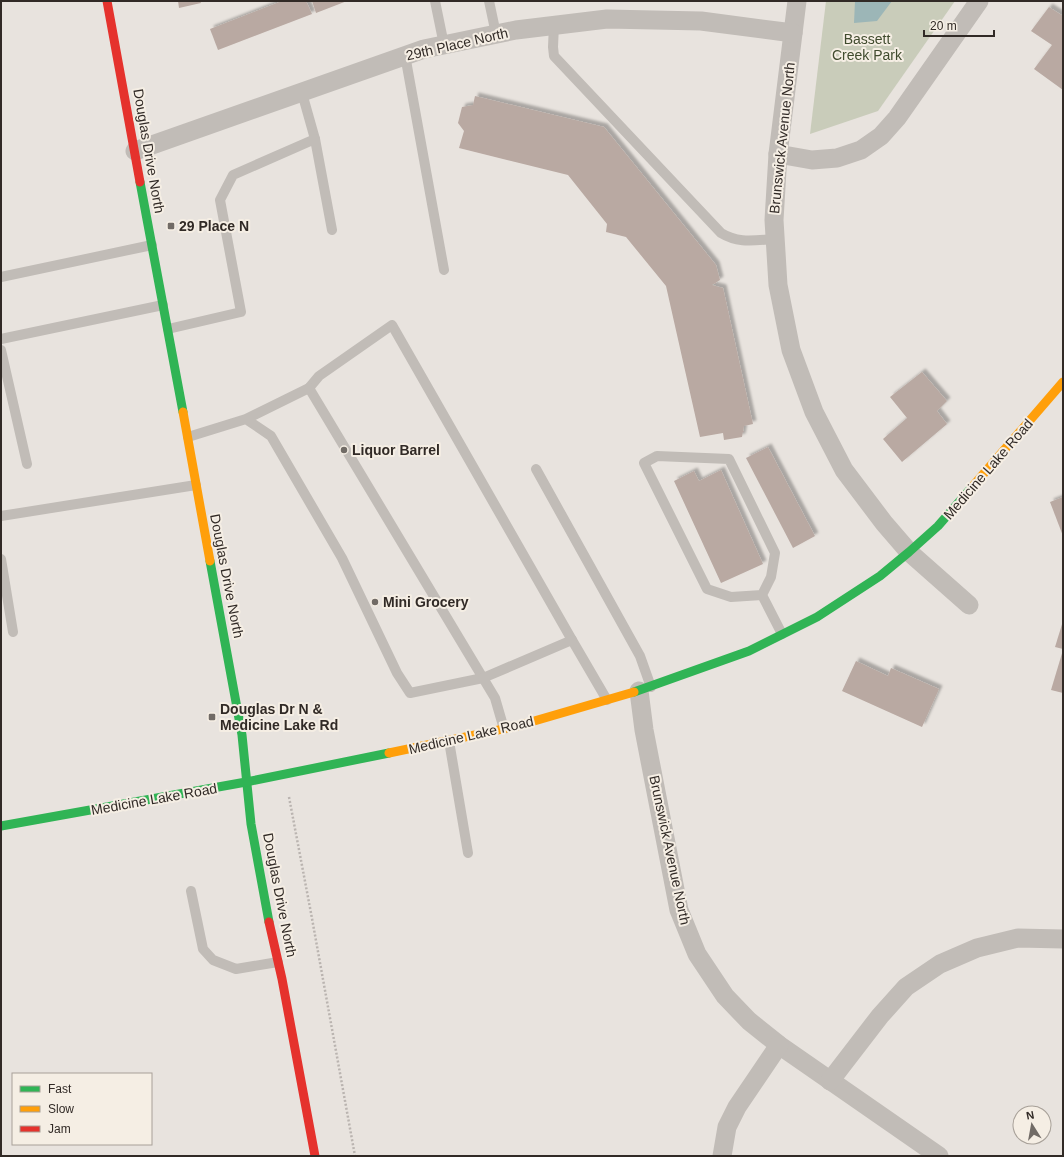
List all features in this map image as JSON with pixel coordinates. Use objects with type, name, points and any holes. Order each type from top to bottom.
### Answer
[{"type":"street","name":"Douglas Drive North","points":[[108,1],[242,735],[246,782],[253,832],[315,1156]]},
{"type":"street","name":"Brunswick Avenue North","points":[[797,1],[778,154],[774,220],[778,285],[791,350],[814,412],[844,470],[909,552]]},
{"type":"street","points":[[778,154],[812,160],[837,158],[861,150],[881,136],[897,118],[979,1]]},
{"type":"street","name":"29th Place North","points":[[135,151],[302,93],[405,55],[424,49],[516,30],[607,19],[701,21],[793,33]]},
{"type":"street","name":"Medicine Lake Road","points":[[1,826],[246,782],[504,729],[645,689],[749,651],[823,613],[880,576],[909,552],[938,526],[1063,382]]},
{"type":"street","points":[[909,552],[969,605]]},
{"type":"street","name":"Brunswick Avenue North","points":[[645,689],[644,730],[679,910],[697,954],[726,996],[749,1021],[778,1044],[830,1081],[939,1156]]},
{"type":"street","points":[[830,1081],[880,1016],[906,987],[940,964],[978,948],[1018,938],[1063,939]]},
{"type":"street","points":[[722,1156],[727,1127],[737,1107],[778,1044]]},
{"type":"lane","points":[[435,1],[444,45]]},
{"type":"lane","points":[[489,1],[496,34]]},
{"type":"lane","points":[[554,25],[554,56],[721,233],[730,239],[739,241],[775,239]]},
{"type":"lane","points":[[405,55],[444,270]]},
{"type":"lane","points":[[302,93],[315,139],[332,230]]},
{"type":"lane","points":[[168,329],[241,312],[220,200],[233,175],[315,139]]},
{"type":"lane","points":[[1,277],[152,246]]},
{"type":"lane","points":[[1,339],[163,305]]},
{"type":"lane","points":[[188,437],[246,419],[309,388],[319,376],[392,325],[607,700]]},
{"type":"lane","points":[[1,350],[27,464]]},
{"type":"lane","points":[[309,388],[495,698],[504,729]]},
{"type":"lane","points":[[246,419],[271,436],[342,558],[397,673],[410,693],[483,678],[572,640]]},
{"type":"lane","points":[[657,456],[729,459],[774,553],[771,577],[762,595],[731,597],[707,589],[644,463],[657,456]]},
{"type":"lane","points":[[536,469],[640,656],[645,689]]},
{"type":"lane","points":[[1,516],[196,485]]},
{"type":"lane","points":[[1,559],[13,632]]},
{"type":"lane","points":[[762,595],[782,634]]},
{"type":"lane","points":[[448,741],[468,853]]},
{"type":"lane","points":[[191,891],[203,949],[213,960],[236,969],[278,962]]},
{"type":"path","points":[[288,796],[311,913],[355,1156]]},
{"type":"green space","name":"Bassett Creek Park","points":[[826,1],[955,1],[878,111],[810,134]]},
{"type":"water","points":[[855,1],[892,1],[877,21],[854,23]]},
{"type":"building","points":[[178,1],[200,1],[201,3],[179,8]]},
{"type":"building","points":[[282,1],[306,1],[312,14],[218,50],[210,29]]},
{"type":"building","points":[[312,1],[347,1],[316,13]]},
{"type":"building","points":[[1049,7],[1063,16],[1063,90],[1034,69],[1052,45],[1031,31]]},
{"type":"building","points":[[475,96],[604,127],[716,265],[720,280],[712,285],[723,288],[753,424],[744,426],[742,437],[724,440],[723,433],[700,437],[666,286],[626,237],[606,232],[607,224],[568,175],[459,148],[464,131],[458,123],[462,107],[473,105]]},
{"type":"building","points":[[922,372],[947,401],[937,411],[947,424],[902,462],[883,439],[907,418],[890,397]]},
{"type":"building","points":[[768,447],[815,536],[793,548],[746,458]]},
{"type":"building","points":[[721,470],[763,564],[721,583],[674,481],[694,471],[699,481]]},
{"type":"building","points":[[1063,497],[1063,536],[1050,502]]},
{"type":"building","points":[[1063,621],[1063,649],[1055,647]]},
{"type":"building","points":[[1063,650],[1063,693],[1051,690]]},
{"type":"building","points":[[856,661],[888,676],[891,668],[939,689],[922,727],[842,691]]},
{"type":"traffic: fast","points":[[140,182],[183,412]]},
{"type":"traffic: fast","points":[[634,692],[749,651],[817,617],[880,576],[909,552],[938,526],[973,486]]},
{"type":"traffic: fast","points":[[210,561],[242,735],[251,824],[269,922]]},
{"type":"traffic: fast","points":[[1,826],[246,782],[389,753]]},
{"type":"traffic: slow","points":[[973,486],[1063,382]]},
{"type":"traffic: slow","points":[[183,412],[210,561]]},
{"type":"traffic: slow","points":[[389,753],[517,726],[634,692]]},
{"type":"traffic: jam","points":[[107,1],[140,182]]},
{"type":"traffic: jam","points":[[269,922],[282,979],[315,1156]]},
{"type":"place","name":"29 Place N","points":[[171,226]]},
{"type":"place","name":"Liquor Barrel","points":[[344,450]]},
{"type":"place","name":"Mini Grocery","points":[[375,602]]},
{"type":"place","name":"Douglas Dr N & Medicine Lake Rd","points":[[212,717]]}]
